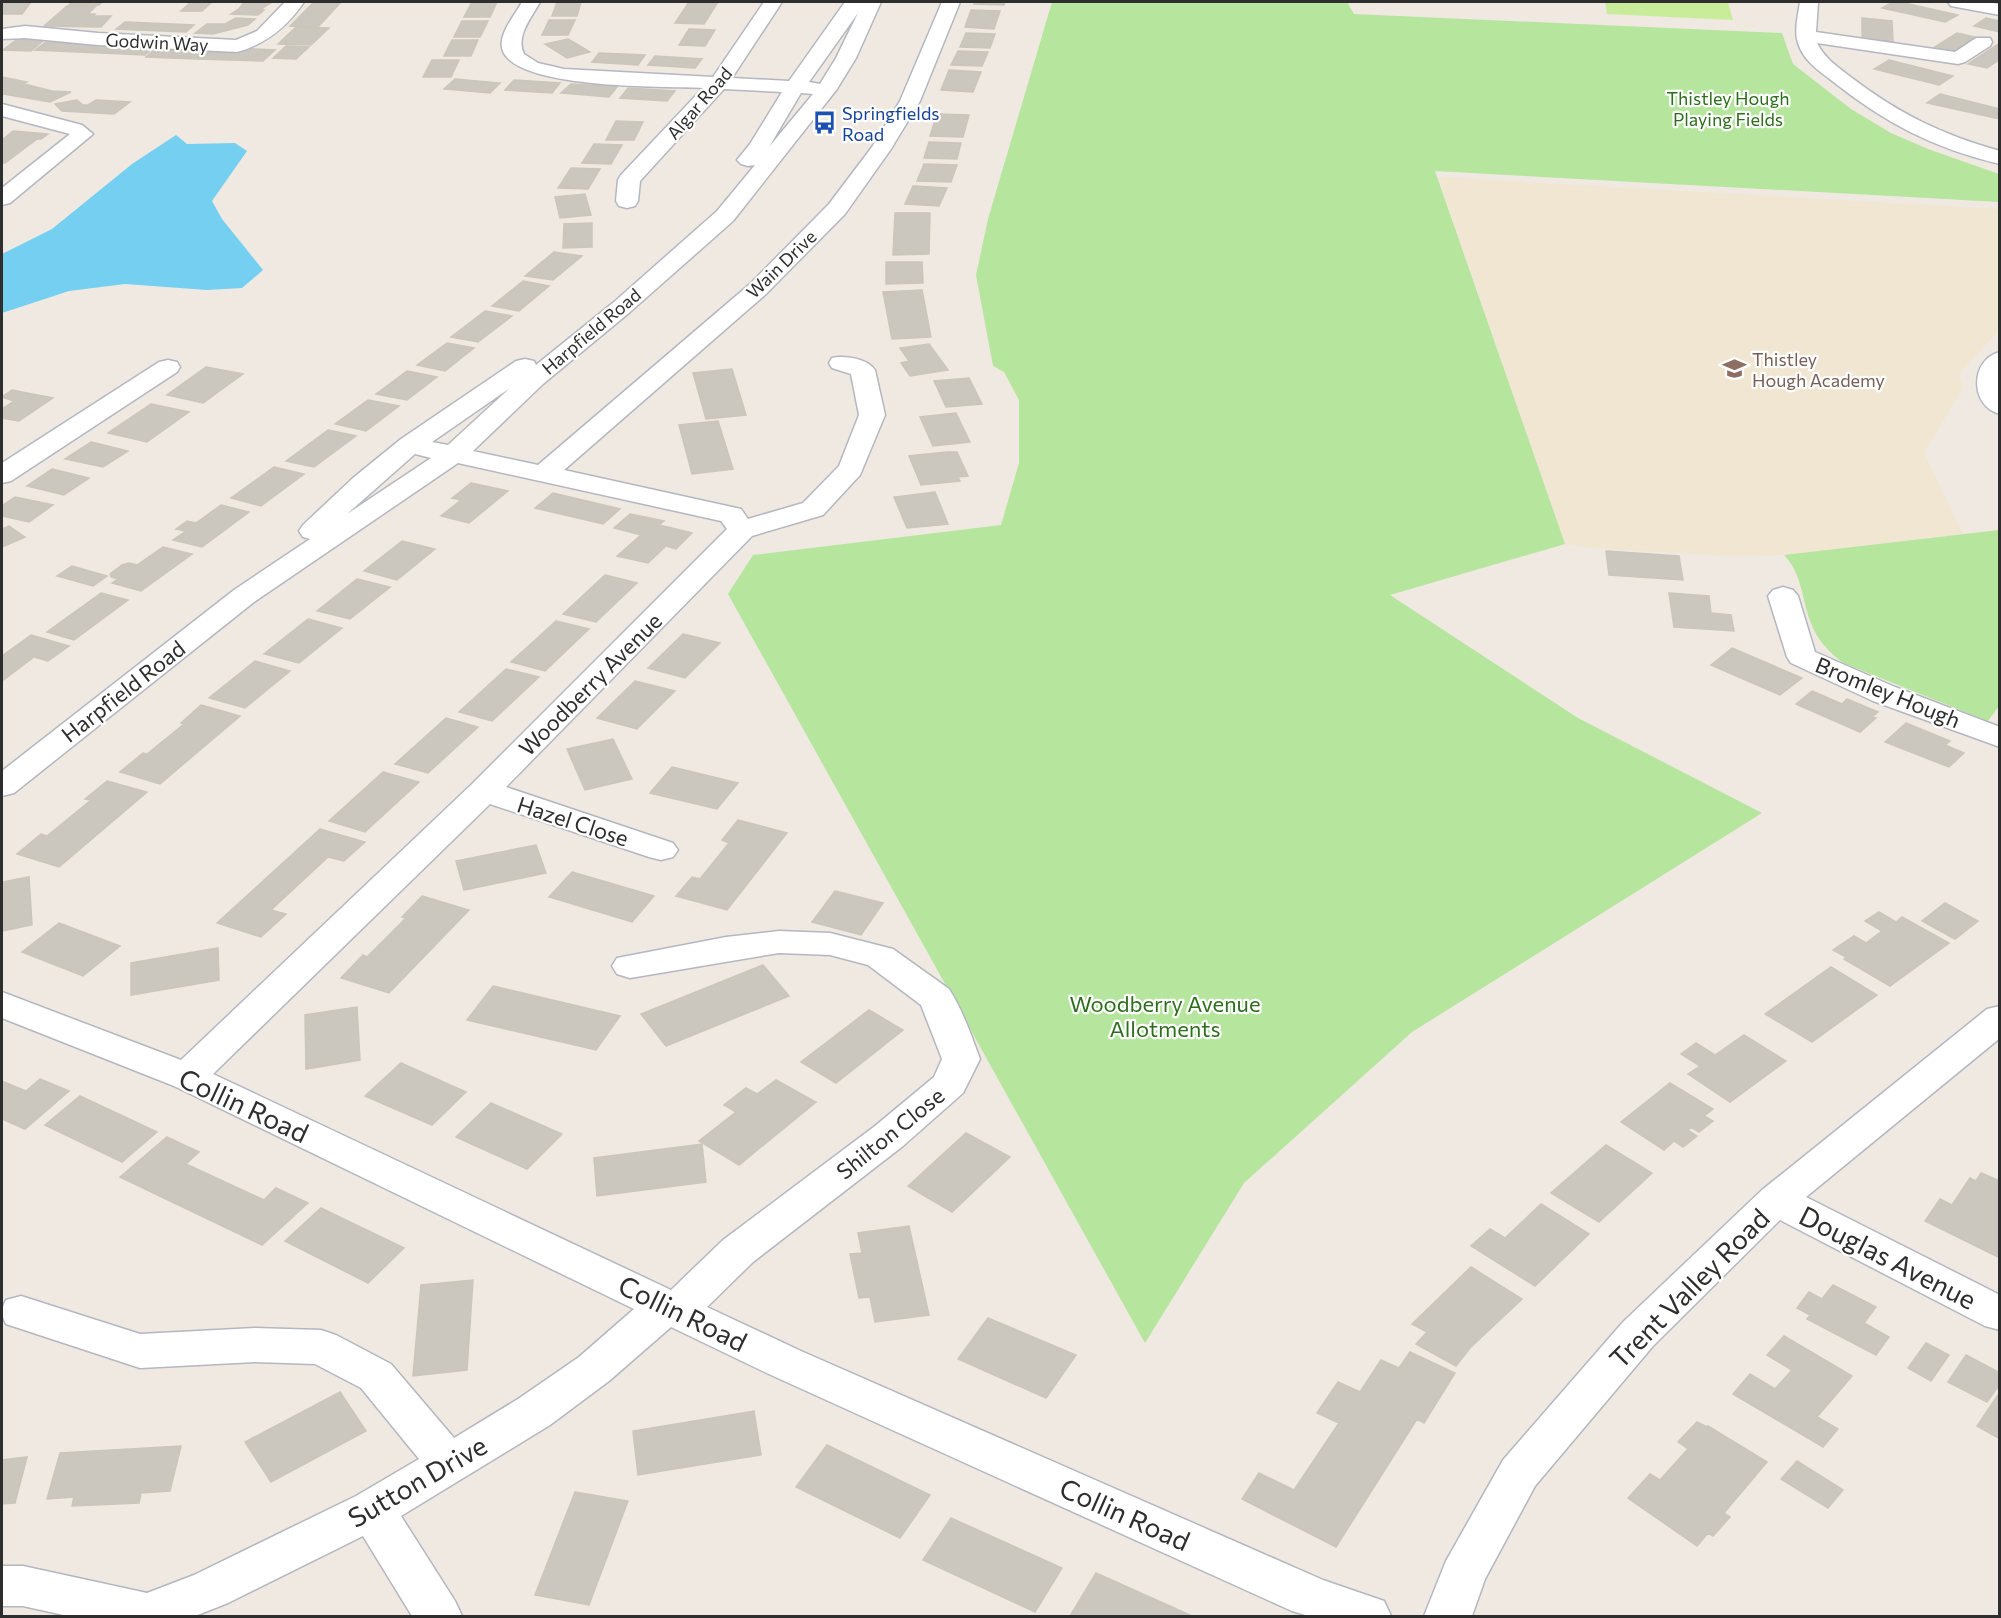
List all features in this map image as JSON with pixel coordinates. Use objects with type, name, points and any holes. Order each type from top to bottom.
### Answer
[{"type":"street","name":"Godwin Way","points":[[2,34],[25,32],[98,39],[237,46],[257,40],[265,34],[295,2]]},
{"type":"street","points":[[531,2],[511,43],[512,51],[528,65],[564,75],[827,89]]},
{"type":"street","name":"Algar Road","points":[[627,201],[629,180],[719,83],[773,2]]},
{"type":"street","name":"Harpfield Road","points":[[244,596],[363,484],[410,445],[522,368],[612,293],[705,207],[759,147],[770,125],[854,2]]},
{"type":"street","name":"Harpfield Road","points":[[2,786],[244,596],[454,454],[534,379],[622,307],[724,216],[827,89],[846,58],[872,2]]},
{"type":"street","name":"Wain Drive","points":[[544,473],[758,288],[837,209],[881,149],[910,101],[951,2]]},
{"type":"street","points":[[1809,2],[1806,36],[1807,43],[1816,59],[1873,104],[1946,142],[2000,158]]},
{"type":"street","points":[[1957,2],[2000,10]]},
{"type":"street","points":[[1806,36],[1958,58],[1983,42]]},
{"type":"street","points":[[2,110],[75,129],[83,134],[2,198]]},
{"type":"street","points":[[2000,359],[1990,370],[1987,380],[1995,402],[2000,406]]},
{"type":"street","points":[[410,445],[731,515],[742,530],[813,509],[851,469],[872,415],[863,370],[841,363]]},
{"type":"street","points":[[2,475],[118,397],[168,367]]},
{"type":"street","points":[[85,391],[118,397]]},
{"type":"street","name":"Woodberry Avenue","points":[[188,1077],[484,791],[742,530]]},
{"type":"street","name":"Bromley Hough","points":[[1783,596],[1802,657],[1884,694],[2000,738]]},
{"type":"street","name":"Hazel Close","points":[[484,791],[661,850]]},
{"type":"street","name":"Shilton Close","points":[[630,966],[779,942],[830,944],[870,955],[888,963],[936,998],[949,1024],[961,1059],[950,1084],[889,1136],[738,1251],[672,1307]]},
{"type":"street","name":"Collin Road","points":[[2,1004],[188,1077],[786,1363],[1287,1586],[1367,1617]]},
{"type":"street","name":"Trent Valley Road","points":[[1448,1617],[1462,1575],[1519,1473],[1638,1334],[1776,1200],[2000,1018]]},
{"type":"street","name":"Douglas Avenue","points":[[1776,1200],[2000,1314]]},
{"type":"street","name":"Sutton Drive","points":[[146,1615],[212,1589],[372,1510],[534,1412],[594,1369],[672,1307]]},
{"type":"street","points":[[21,1312],[140,1351],[255,1345],[321,1347],[375,1376],[448,1462]]},
{"type":"street","points":[[372,1510],[438,1617]]},
{"type":"street","points":[[2,1586],[23,1586],[146,1615]]},
{"type":"shaded area","name":"Thistley Hough Academy","points":[[1438,177],[1999,209],[1999,330],[1961,372],[1959,376],[1963,388],[1924,453],[1963,534],[1784,555],[1731,556],[1593,548],[1565,544]]},
{"type":"green space","points":[[1052,2],[1347,2],[1354,14],[1782,33],[1793,64],[1851,109],[1891,133],[1928,149],[1999,174],[1999,202],[1435,171],[1565,544],[1390,595],[1578,718],[1762,813],[1412,1032],[1244,1183],[1145,1343],[728,594],[753,555],[1001,525],[1019,463],[1019,400],[1004,372],[993,366],[976,275],[988,219]]},
{"type":"green space","points":[[1605,2],[1728,2],[1733,20],[1607,14]]},
{"type":"green space","points":[[1999,530],[1999,706],[1988,721],[1838,659],[1817,635],[1795,570],[1784,555]]},
{"type":"water","points":[[176,135],[187,144],[235,143],[247,151],[212,201],[222,219],[263,270],[242,288],[207,290],[125,284],[69,291],[2,313],[2,254],[52,229],[132,164]]},
{"type":"building","points":[[2,2],[31,2],[22,14],[2,14]]},
{"type":"building","points":[[72,2],[102,2],[99,5],[69,5]]},
{"type":"building","points":[[191,2],[212,2],[202,11],[181,11]]},
{"type":"building","points":[[244,2],[272,2],[261,9],[264,10],[258,15],[231,14]]},
{"type":"building","points":[[314,2],[341,2],[318,27],[290,26]]},
{"type":"building","points":[[472,2],[497,2],[490,17],[464,17]]},
{"type":"building","points":[[557,2],[581,2],[577,16],[552,16]]},
{"type":"building","points":[[689,2],[718,2],[704,24],[675,23]]},
{"type":"building","points":[[975,2],[1005,2],[1004,5],[974,4]]},
{"type":"building","points":[[1893,2],[1958,15],[1945,22],[1882,8]]},
{"type":"building","points":[[67,6],[96,6],[88,14],[111,16],[101,27],[44,26]]},
{"type":"building","points":[[971,10],[1000,11],[994,29],[965,27]]},
{"type":"building","points":[[236,18],[255,19],[248,25],[213,34],[195,33],[207,24],[225,24]]},
{"type":"building","points":[[1862,18],[1892,21],[1893,42],[1862,39]]},
{"type":"building","points":[[1986,18],[2000,21],[2000,32],[1974,26]]},
{"type":"building","points":[[549,20],[575,20],[568,35],[542,35]]},
{"type":"building","points":[[462,21],[488,21],[480,37],[454,37]]},
{"type":"building","points":[[125,22],[194,25],[186,32],[116,29]]},
{"type":"building","points":[[296,27],[329,28],[311,45],[278,44]]},
{"type":"building","points":[[689,29],[715,30],[705,46],[679,45]]},
{"type":"building","points":[[966,33],[995,34],[990,48],[960,47]]},
{"type":"building","points":[[1957,33],[1975,37],[1948,54],[1930,50]]},
{"type":"building","points":[[568,39],[590,52],[567,58],[545,44]]},
{"type":"building","points":[[16,40],[43,41],[31,51],[3,50]]},
{"type":"building","points":[[452,40],[478,40],[471,56],[444,56]]},
{"type":"building","points":[[46,42],[156,45],[145,55],[35,50]]},
{"type":"building","points":[[2000,43],[2000,59],[1987,68],[1968,64]]},
{"type":"building","points":[[286,46],[309,47],[296,59],[273,58]]},
{"type":"building","points":[[157,47],[208,49],[197,59],[146,57]]},
{"type":"building","points":[[210,47],[275,50],[263,61],[197,59]]},
{"type":"building","points":[[958,51],[988,52],[982,66],[951,65]]},
{"type":"building","points":[[599,53],[645,55],[638,65],[592,62]]},
{"type":"building","points":[[655,56],[702,59],[695,68],[648,65]]},
{"type":"building","points":[[432,60],[459,60],[451,77],[423,77]]},
{"type":"building","points":[[1889,60],[1953,76],[1939,85],[1874,69]]},
{"type":"building","points":[[949,70],[981,72],[973,92],[941,90]]},
{"type":"building","points":[[2,77],[27,82],[3,93]]},
{"type":"building","points":[[455,79],[500,83],[490,93],[444,89]]},
{"type":"building","points":[[514,80],[560,83],[552,93],[505,90]]},
{"type":"building","points":[[24,84],[52,91],[71,92],[50,102],[3,94]]},
{"type":"building","points":[[571,84],[617,87],[609,97],[561,93]]},
{"type":"building","points":[[628,88],[675,91],[667,101],[620,98]]},
{"type":"building","points":[[1940,94],[2000,109],[2000,119],[1927,103]]},
{"type":"building","points":[[77,100],[83,105],[96,100],[130,102],[114,114],[62,111],[55,104]]},
{"type":"building","points":[[937,114],[969,115],[963,137],[930,136]]},
{"type":"building","points":[[616,121],[643,122],[634,140],[606,140]]},
{"type":"building","points":[[13,131],[48,134],[2,163],[2,140]]},
{"type":"building","points":[[929,142],[961,143],[957,159],[924,158]]},
{"type":"building","points":[[594,144],[622,145],[611,164],[582,163]]},
{"type":"building","points":[[924,164],[957,165],[951,182],[917,181]]},
{"type":"building","points":[[571,168],[600,169],[588,189],[558,188]]},
{"type":"building","points":[[913,186],[947,188],[939,206],[905,204]]},
{"type":"building","points":[[585,194],[591,215],[560,218],[555,197]]},
{"type":"building","points":[[895,213],[930,213],[929,254],[893,255]]},
{"type":"building","points":[[592,223],[592,247],[563,248],[564,224]]},
{"type":"building","points":[[554,252],[582,256],[553,280],[525,276]]},
{"type":"building","points":[[886,262],[922,262],[923,283],[886,284]]},
{"type":"building","points":[[523,281],[549,286],[519,311],[492,306]]},
{"type":"building","points":[[922,290],[931,337],[892,339],[883,292]]},
{"type":"building","points":[[485,311],[512,316],[478,342],[451,337]]},
{"type":"building","points":[[447,343],[474,348],[445,371],[417,365]]},
{"type":"building","points":[[929,344],[948,370],[910,376],[901,363],[909,361],[900,348]]},
{"type":"building","points":[[206,367],[243,374],[203,403],[167,395]]},
{"type":"building","points":[[732,369],[746,415],[706,419],[693,373]]},
{"type":"building","points":[[407,371],[437,377],[407,400],[376,394]]},
{"type":"building","points":[[969,378],[982,404],[946,407],[934,381]]},
{"type":"building","points":[[12,390],[53,398],[19,421],[2,418],[2,409],[14,401],[2,397]]},
{"type":"building","points":[[368,400],[399,406],[366,431],[335,424]]},
{"type":"building","points":[[151,404],[189,412],[147,442],[108,433]]},
{"type":"building","points":[[956,413],[970,442],[933,446],[920,417]]},
{"type":"building","points":[[718,421],[733,469],[692,474],[679,425]]},
{"type":"building","points":[[328,430],[356,436],[314,467],[286,461]]},
{"type":"building","points":[[91,442],[128,451],[103,467],[65,459]]},
{"type":"building","points":[[957,452],[968,476],[958,477],[960,481],[921,485],[909,456]]},
{"type":"building","points":[[274,467],[304,474],[261,506],[231,498]]},
{"type":"building","points":[[52,469],[89,478],[64,495],[27,486]]},
{"type":"building","points":[[471,483],[508,491],[469,523],[441,516],[461,500],[452,498]]},
{"type":"building","points":[[935,492],[948,524],[907,528],[894,497]]},
{"type":"building","points":[[553,493],[620,509],[603,524],[535,508]]},
{"type":"building","points":[[15,497],[53,505],[29,522],[2,516],[2,506]]},
{"type":"building","points":[[221,505],[249,512],[202,547],[173,540],[186,531],[176,529],[187,521],[196,523]]},
{"type":"building","points":[[630,514],[664,521],[659,525],[692,533],[676,549],[666,546],[648,563],[617,556],[641,535],[614,528]]},
{"type":"building","points":[[9,526],[25,537],[2,547],[2,529]]},
{"type":"building","points":[[402,541],[435,549],[397,580],[364,571]]},
{"type":"building","points":[[163,547],[192,554],[141,591],[112,583],[118,579],[111,577],[110,574],[122,565],[129,563],[137,565]]},
{"type":"building","points":[[1606,551],[1679,556],[1683,580],[1609,575]]},
{"type":"building","points":[[72,566],[107,576],[93,586],[57,576]]},
{"type":"building","points":[[605,575],[637,583],[596,622],[563,614]]},
{"type":"building","points":[[357,579],[390,587],[350,619],[317,611]]},
{"type":"building","points":[[101,593],[128,600],[74,640],[47,632]]},
{"type":"building","points":[[1669,593],[1709,596],[1711,613],[1731,615],[1734,631],[1674,627]]},
{"type":"building","points":[[308,619],[342,628],[299,663],[264,654]]},
{"type":"building","points":[[556,621],[589,629],[545,671],[511,662]]},
{"type":"building","points":[[683,634],[720,643],[685,678],[648,668]]},
{"type":"building","points":[[31,635],[69,646],[48,661],[34,657],[2,681],[2,656]]},
{"type":"building","points":[[1732,648],[1802,678],[1780,695],[1711,665]]},
{"type":"building","points":[[255,661],[290,671],[245,708],[209,698]]},
{"type":"building","points":[[506,669],[539,677],[492,721],[459,712]]},
{"type":"building","points":[[635,681],[675,691],[637,729],[597,718]]},
{"type":"building","points":[[1812,691],[1842,704],[1847,699],[1878,712],[1872,717],[1876,718],[1860,732],[1796,704]]},
{"type":"building","points":[[201,705],[240,716],[160,784],[120,772],[184,724],[181,723]]},
{"type":"building","points":[[446,718],[478,727],[428,773],[395,764]]},
{"type":"building","points":[[1906,723],[1950,741],[1945,745],[1964,753],[1949,767],[1885,742]]},
{"type":"building","points":[[613,739],[632,779],[585,790],[567,749]]},
{"type":"building","points":[[672,767],[738,783],[717,809],[650,793]]},
{"type":"building","points":[[383,772],[419,782],[365,832],[329,821]]},
{"type":"building","points":[[107,781],[147,792],[59,867],[17,854],[41,834],[47,836],[91,800],[85,799]]},
{"type":"building","points":[[738,820],[787,833],[727,910],[676,896],[692,877],[700,879],[729,843],[722,840]]},
{"type":"building","points":[[320,829],[365,842],[344,861],[328,857],[271,910],[286,914],[261,937],[217,923]]},
{"type":"building","points":[[536,845],[546,873],[464,890],[456,861]]},
{"type":"building","points":[[572,872],[654,896],[632,922],[549,897]]},
{"type":"building","points":[[29,877],[32,925],[2,931],[2,882]]},
{"type":"building","points":[[835,891],[883,903],[861,935],[812,922]]},
{"type":"building","points":[[422,896],[469,910],[389,993],[341,978],[363,955],[367,957],[406,918],[402,917]]},
{"type":"building","points":[[1945,903],[1978,921],[1955,939],[1922,921]]},
{"type":"building","points":[[1879,912],[1896,922],[1902,917],[1949,943],[1890,986],[1833,950],[1854,936],[1866,943],[1882,931],[1865,921]]},
{"type":"building","points":[[59,923],[120,946],[83,976],[22,952]]},
{"type":"building","points":[[218,948],[219,980],[131,995],[131,963]]},
{"type":"building","points":[[763,965],[789,996],[666,1046],[641,1014]]},
{"type":"building","points":[[1831,967],[1877,995],[1812,1042],[1765,1014]]},
{"type":"building","points":[[493,986],[620,1016],[596,1050],[467,1020]]},
{"type":"building","points":[[357,1007],[360,1060],[306,1069],[305,1015]]},
{"type":"building","points":[[869,1010],[903,1030],[836,1083],[801,1062]]},
{"type":"building","points":[[1744,1035],[1786,1061],[1730,1102],[1688,1074],[1700,1066],[1681,1054],[1696,1043],[1715,1055]]},
{"type":"building","points":[[401,1063],[466,1092],[432,1125],[365,1096]]},
{"type":"building","points":[[40,1079],[69,1091],[25,1129],[2,1119],[2,1081],[26,1091]]},
{"type":"building","points":[[776,1080],[816,1102],[739,1165],[699,1141],[736,1112],[724,1105],[746,1088],[757,1094]]},
{"type":"building","points":[[1670,1083],[1713,1109],[1704,1116],[1713,1121],[1699,1132],[1691,1127],[1688,1130],[1697,1136],[1683,1147],[1674,1141],[1664,1150],[1621,1122]]},
{"type":"building","points":[[80,1096],[157,1132],[122,1162],[45,1125]]},
{"type":"building","points":[[491,1103],[562,1134],[527,1169],[456,1137]]},
{"type":"building","points":[[966,1133],[1010,1157],[952,1212],[908,1186]]},
{"type":"building","points":[[167,1137],[199,1152],[186,1164],[264,1200],[276,1188],[308,1203],[262,1245],[120,1177]]},
{"type":"building","points":[[702,1144],[706,1182],[597,1196],[594,1158]]},
{"type":"building","points":[[1606,1145],[1652,1173],[1599,1222],[1551,1193]]},
{"type":"building","points":[[1981,1173],[2000,1181],[2000,1258],[1925,1221],[1940,1199],[1952,1205],[1970,1178],[1976,1181]]},
{"type":"building","points":[[1541,1204],[1589,1234],[1535,1286],[1471,1246],[1490,1229],[1505,1238]]},
{"type":"building","points":[[321,1208],[404,1248],[368,1283],[285,1241]]},
{"type":"building","points":[[909,1226],[929,1315],[875,1322],[870,1297],[859,1298],[850,1254],[862,1253],[858,1233]]},
{"type":"building","points":[[1471,1267],[1522,1299],[1470,1348],[1456,1366],[1416,1344],[1427,1332],[1412,1324]]},
{"type":"building","points":[[473,1280],[467,1370],[413,1376],[421,1285]]},
{"type":"building","points":[[1833,1285],[1876,1307],[1864,1323],[1889,1337],[1876,1355],[1807,1319],[1810,1315],[1797,1308],[1809,1292],[1822,1299]]},
{"type":"building","points":[[988,1318],[1076,1355],[1046,1398],[958,1359]]},
{"type":"building","points":[[1784,1336],[1852,1376],[1817,1417],[1838,1429],[1823,1447],[1733,1394],[1750,1374],[1775,1389],[1792,1370],[1767,1355]]},
{"type":"building","points":[[1926,1343],[1949,1355],[1931,1381],[1908,1368]]},
{"type":"building","points":[[1410,1352],[1455,1373],[1424,1423],[1417,1419],[1336,1547],[1242,1499],[1259,1473],[1294,1490],[1339,1423],[1317,1413],[1338,1382],[1360,1392],[1381,1360],[1399,1368]]},
{"type":"building","points":[[1966,1355],[2000,1373],[2000,1384],[1987,1402],[1948,1382]]},
{"type":"building","points":[[340,1392],[366,1431],[271,1482],[245,1442]]},
{"type":"building","points":[[2000,1392],[2000,1439],[1977,1426]]},
{"type":"building","points":[[754,1411],[761,1455],[638,1475],[633,1431]]},
{"type":"building","points":[[1697,1422],[1708,1426],[1767,1462],[1724,1513],[1730,1517],[1713,1536],[1708,1533],[1697,1546],[1628,1498],[1650,1474],[1660,1480],[1688,1449],[1678,1442]]},
{"type":"building","points":[[827,1445],[930,1495],[900,1538],[796,1487]]},
{"type":"building","points":[[181,1446],[170,1491],[141,1493],[139,1503],[72,1506],[74,1497],[47,1499],[60,1453]]},
{"type":"building","points":[[27,1457],[15,1503],[2,1504],[2,1460]]},
{"type":"building","points":[[1797,1461],[1843,1490],[1828,1508],[1781,1479]]},
{"type":"building","points":[[575,1492],[628,1501],[589,1605],[535,1595]]},
{"type":"building","points":[[951,1518],[1062,1568],[1035,1612],[923,1560]]},
{"type":"building","points":[[1096,1573],[1192,1616],[1070,1616]]},
{"type":"place","name":"Springfields Road","points":[[824,123]]},
{"type":"place","name":"Thistley Hough Academy","points":[[1734,369]]},
{"type":"park label","name":"Thistley Hough Playing Fields","points":[[1728,108]]},
{"type":"park label","name":"Woodberry Avenue Allotments","points":[[1165,1016]]}]
